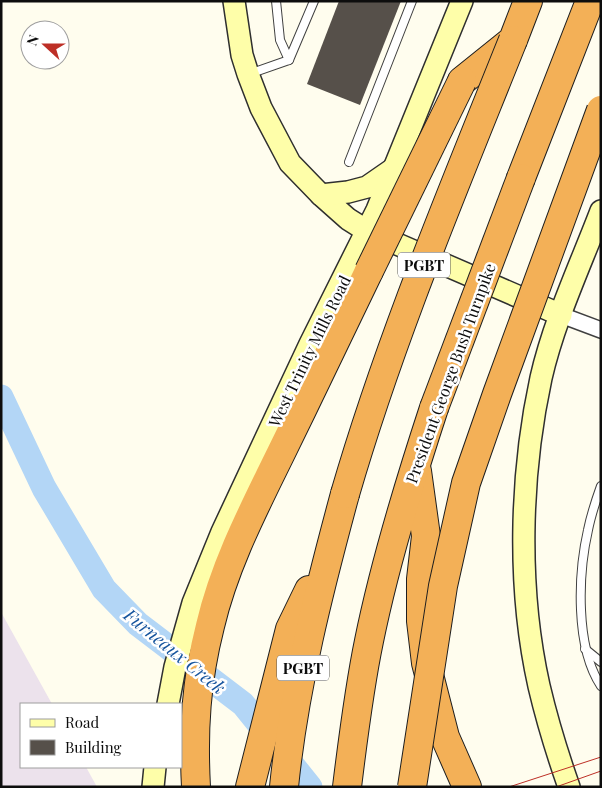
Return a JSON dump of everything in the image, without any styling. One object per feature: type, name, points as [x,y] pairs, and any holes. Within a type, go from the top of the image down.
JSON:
[{"type":"highway","name":"PGBT","points":[[284,787],[302,674],[329,551],[361,439],[382,377],[528,1]]},
{"type":"highway","name":"President George Bush Turnpike","points":[[347,787],[355,719],[369,641],[416,462],[438,398],[590,1]]},
{"type":"highway","points":[[196,787],[194,745],[196,702],[202,659],[218,596],[236,548],[462,80],[513,40]]},
{"type":"highway","points":[[412,787],[443,586],[466,483],[601,110]]},
{"type":"highway","points":[[416,462],[426,536],[421,578],[421,620],[426,663],[445,737],[467,787]]},
{"type":"highway","points":[[250,787],[290,629],[329,551]]},
{"type":"main road","points":[[234,1],[242,55],[262,108],[290,163],[321,195],[348,219],[367,231],[561,315]]},
{"type":"main road","name":"West Trinity Mills Road","points":[[168,703],[193,603],[222,532],[310,344],[367,231],[462,1]]},
{"type":"main road","points":[[321,195],[348,192],[367,187],[393,169]]},
{"type":"main road","points":[[569,787],[551,734],[538,684],[529,624],[523,530],[527,470],[541,378],[561,315],[601,211]]},
{"type":"street","points":[[561,315],[601,330]]},
{"type":"lane","points":[[276,1],[280,40],[290,60]]},
{"type":"lane","points":[[248,74],[290,60],[314,1]]},
{"type":"lane","points":[[349,162],[412,1]]},
{"type":"lane","points":[[601,486],[588,530],[581,583],[585,649],[593,674],[601,686]]},
{"type":"lane","points":[[585,649],[601,662]]},
{"type":"shaded area","points":[[1,612],[51,703],[20,703],[20,768],[87,768],[97,787],[1,787]]},
{"type":"building","points":[[339,1],[401,1],[360,105],[307,84]]},
{"type":"waterway","name":"Furneaux Creek","points":[[1,397],[44,488],[104,589],[138,624],[243,704],[310,787]]},
{"type":"tram line","points":[[509,787],[601,757]]},
{"type":"tram line","points":[[556,787],[601,771]]}]
